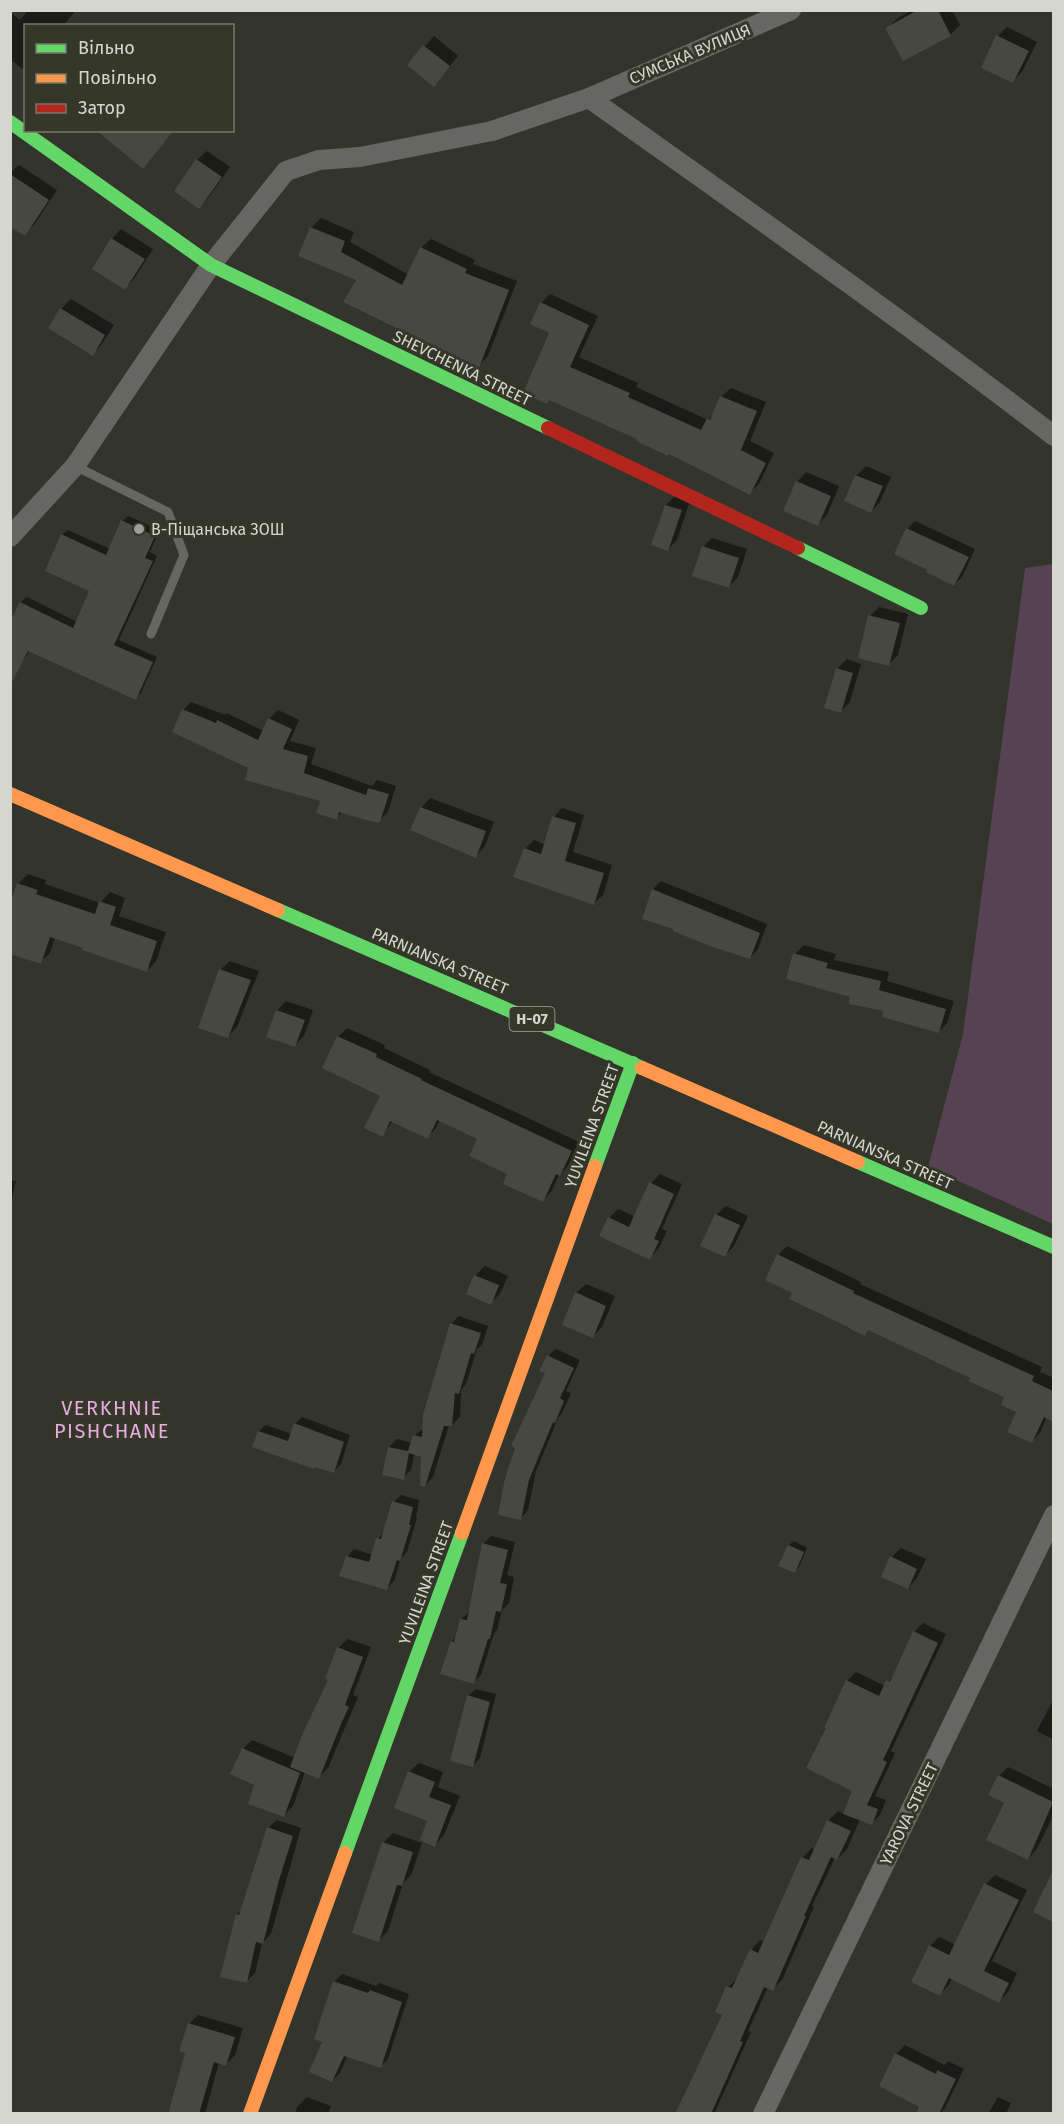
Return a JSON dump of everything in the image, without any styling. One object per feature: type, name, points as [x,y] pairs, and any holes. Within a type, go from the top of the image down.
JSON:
[{"type":"street","name":"СУМСЬКА ВУЛИЦЯ","points":[[10,537],[75,466],[211,265],[286,171],[319,160],[360,157],[492,131],[589,98],[791,10]]},
{"type":"street","points":[[589,98],[806,252],[1053,436]]},
{"type":"street","name":"SHEVCHENKA STREET","points":[[10,122],[24,132]]},
{"type":"street","name":"SHEVCHENKA STREET","points":[[24,132],[211,265],[921,608]]},
{"type":"street","name":"PARNIANSKA STREET","points":[[10,794],[1053,1247]]},
{"type":"street","name":"YUVILEINA STREET","points":[[250,2114],[633,1063]]},
{"type":"street","name":"YAROVA STREET","points":[[763,2114],[1053,1515]]},
{"type":"lane","points":[[75,466],[168,512],[184,555],[151,634]]},
{"type":"shaded area","points":[[1054,564],[1053,1224],[928,1167],[963,1034],[1025,568]]},
{"type":"building","points":[[918,10],[938,10],[951,36],[903,61],[885,28]]},
{"type":"building","points":[[996,35],[1029,51],[1013,83],[981,68]]},
{"type":"building","points":[[423,45],[450,66],[434,87],[407,65]]},
{"type":"building","points":[[98,132],[172,132],[143,169]]},
{"type":"building","points":[[196,159],[222,177],[199,209],[174,191]]},
{"type":"building","points":[[10,174],[49,200],[25,236],[10,227]]},
{"type":"building","points":[[310,227],[345,241],[341,252],[402,285],[420,247],[467,269],[465,273],[509,290],[479,368],[343,302],[356,280],[298,256]]},
{"type":"building","points":[[111,238],[145,259],[125,290],[92,269]]},
{"type":"building","points":[[540,302],[589,325],[570,367],[630,393],[628,397],[701,430],[707,418],[710,420],[720,396],[757,411],[741,450],[766,463],[750,495],[669,454],[668,456],[636,441],[637,439],[549,400],[547,404],[523,393],[549,333],[530,324]]},
{"type":"building","points":[[60,308],[105,335],[93,356],[48,328]]},
{"type":"building","points":[[855,475],[883,486],[871,513],[844,501]]},
{"type":"building","points":[[796,481],[831,496],[818,526],[783,511]]},
{"type":"building","points":[[665,505],[682,510],[668,551],[651,545]]},
{"type":"building","points":[[121,520],[155,536],[145,558],[153,561],[114,645],[153,662],[136,700],[28,651],[10,686],[10,621],[20,602],[73,628],[89,591],[45,571],[61,534],[106,555]]},
{"type":"building","points":[[906,528],[969,557],[954,586],[894,554]]},
{"type":"building","points":[[702,546],[739,558],[729,588],[692,576]]},
{"type":"building","points":[[868,615],[900,623],[889,666],[858,658]]},
{"type":"building","points":[[836,668],[853,673],[841,713],[824,708]]},
{"type":"building","points":[[182,709],[216,723],[217,720],[258,740],[268,718],[292,729],[283,749],[308,756],[304,773],[366,795],[368,788],[389,794],[380,822],[339,812],[337,820],[316,813],[320,801],[245,780],[248,768],[172,732]]},
{"type":"building","points":[[420,807],[486,831],[476,858],[410,830]]},
{"type":"building","points":[[552,816],[576,823],[565,861],[604,873],[594,905],[513,877],[524,848],[541,854]]},
{"type":"building","points":[[17,883],[38,890],[36,894],[95,914],[99,901],[116,907],[110,925],[157,941],[147,972],[50,937],[41,964],[10,954],[10,903]]},
{"type":"building","points":[[652,889],[760,933],[750,959],[707,945],[673,931],[673,929],[642,919]]},
{"type":"building","points":[[793,953],[828,963],[826,968],[881,981],[879,990],[946,1009],[939,1033],[882,1017],[883,1011],[849,1004],[850,997],[786,979]]},
{"type":"building","points":[[219,969],[251,980],[228,1038],[198,1028]]},
{"type":"building","points":[[276,1010],[305,1020],[295,1047],[266,1037]]},
{"type":"building","points":[[337,1036],[377,1054],[376,1057],[421,1080],[572,1151],[560,1176],[556,1174],[543,1202],[503,1184],[507,1174],[469,1156],[477,1139],[437,1120],[428,1139],[390,1121],[383,1137],[364,1128],[380,1096],[322,1068]]},
{"type":"building","points":[[649,1182],[674,1194],[654,1239],[659,1241],[650,1260],[599,1236],[608,1217],[629,1227]]},
{"type":"building","points":[[715,1214],[740,1225],[725,1257],[700,1246]]},
{"type":"building","points":[[777,1254],[854,1291],[853,1293],[1034,1376],[1032,1381],[1053,1391],[1053,1422],[1044,1417],[1032,1443],[1007,1432],[1016,1412],[1001,1405],[1004,1397],[968,1381],[970,1378],[868,1330],[865,1336],[789,1299],[792,1293],[765,1280]]},
{"type":"building","points":[[474,1275],[499,1285],[491,1305],[466,1294]]},
{"type":"building","points":[[575,1292],[606,1306],[593,1338],[562,1325]]},
{"type":"building","points":[[450,1323],[481,1333],[474,1354],[471,1353],[459,1394],[455,1393],[452,1426],[444,1426],[425,1487],[420,1486],[421,1457],[409,1453],[404,1480],[382,1475],[388,1447],[408,1451],[413,1435],[422,1437],[423,1415]]},
{"type":"building","points":[[547,1355],[574,1368],[560,1398],[564,1401],[529,1480],[521,1520],[498,1515],[505,1478],[515,1448],[511,1446],[545,1373],[539,1371]]},
{"type":"building","points":[[294,1423],[344,1442],[334,1473],[315,1467],[314,1469],[252,1447],[258,1431],[288,1441]]},
{"type":"building","points":[[392,1501],[413,1507],[409,1525],[411,1525],[400,1561],[397,1560],[387,1590],[339,1576],[346,1556],[369,1562],[376,1538],[381,1539]]},
{"type":"building","points":[[482,1543],[508,1550],[500,1583],[507,1584],[501,1612],[496,1611],[490,1639],[488,1639],[474,1684],[440,1674],[451,1641],[454,1642],[460,1619],[467,1620]]},
{"type":"building","points":[[788,1545],[804,1552],[795,1573],[778,1566]]},
{"type":"building","points":[[890,1556],[917,1569],[908,1589],[881,1577]]},
{"type":"building","points":[[913,1631],[938,1643],[883,1760],[887,1762],[867,1805],[878,1809],[872,1825],[843,1814],[852,1791],[806,1768],[846,1680],[879,1696],[886,1680],[890,1682]]},
{"type":"building","points":[[337,1647],[363,1657],[345,1705],[349,1707],[319,1779],[290,1767],[328,1680],[325,1679]]},
{"type":"building","points":[[467,1695],[490,1702],[473,1767],[450,1761]]},
{"type":"building","points":[[242,1748],[300,1773],[284,1817],[248,1804],[254,1785],[230,1774]]},
{"type":"building","points":[[408,1771],[435,1782],[429,1797],[451,1805],[435,1847],[420,1840],[427,1821],[394,1808]]},
{"type":"building","points":[[998,1775],[1053,1802],[1028,1860],[986,1840],[1004,1803],[988,1795]]},
{"type":"building","points":[[827,1820],[851,1831],[837,1860],[831,1857],[773,1991],[764,1987],[740,2041],[743,2042],[711,2114],[675,2114],[722,2015],[715,2012],[726,1986],[732,1988],[750,1949],[758,1953],[801,1857],[809,1860]]},
{"type":"building","points":[[267,1827],[293,1836],[263,1944],[256,1942],[247,1983],[220,1977],[236,1914],[239,1915]]},
{"type":"building","points":[[382,1842],[413,1852],[402,1886],[397,1885],[379,1942],[352,1933]]},
{"type":"building","points":[[1053,1870],[1053,1922],[1033,1912]]},
{"type":"building","points":[[984,1883],[1019,1900],[984,1971],[1009,1983],[999,2003],[949,1978],[940,1996],[911,1982],[929,1945],[949,1955]]},
{"type":"building","points":[[333,1981],[368,1993],[370,1990],[402,2002],[381,2068],[344,2056],[332,2082],[309,2072],[322,2042],[314,2039]]},
{"type":"building","points":[[188,2023],[235,2037],[226,2066],[214,2062],[199,2114],[168,2114],[185,2053],[179,2051]]},
{"type":"building","points":[[895,2053],[936,2074],[937,2070],[956,2079],[939,2114],[916,2114],[919,2107],[879,2086]]},
{"type":"traffic: fast","points":[[10,122],[24,132]]},
{"type":"traffic: fast","points":[[24,132],[211,265],[548,428]]},
{"type":"traffic: fast","points":[[798,548],[921,608]]},
{"type":"traffic: fast","points":[[278,910],[642,1068]]},
{"type":"traffic: fast","points":[[595,1166],[633,1063]]},
{"type":"traffic: fast","points":[[858,1162],[1054,1247]]},
{"type":"traffic: fast","points":[[345,1853],[462,1533]]},
{"type":"traffic: slow","points":[[10,794],[278,910]]},
{"type":"traffic: slow","points":[[642,1068],[858,1162]]},
{"type":"traffic: slow","points":[[462,1533],[595,1166]]},
{"type":"traffic: slow","points":[[250,2114],[345,1853]]},
{"type":"traffic: jam","points":[[548,428],[798,548]]},
{"type":"place","name":"В-Піщанська ЗОШ","points":[[139,529]]},
{"type":"district","name":"VERKHNIE PISHCHANE","points":[[112,1420]]}]
